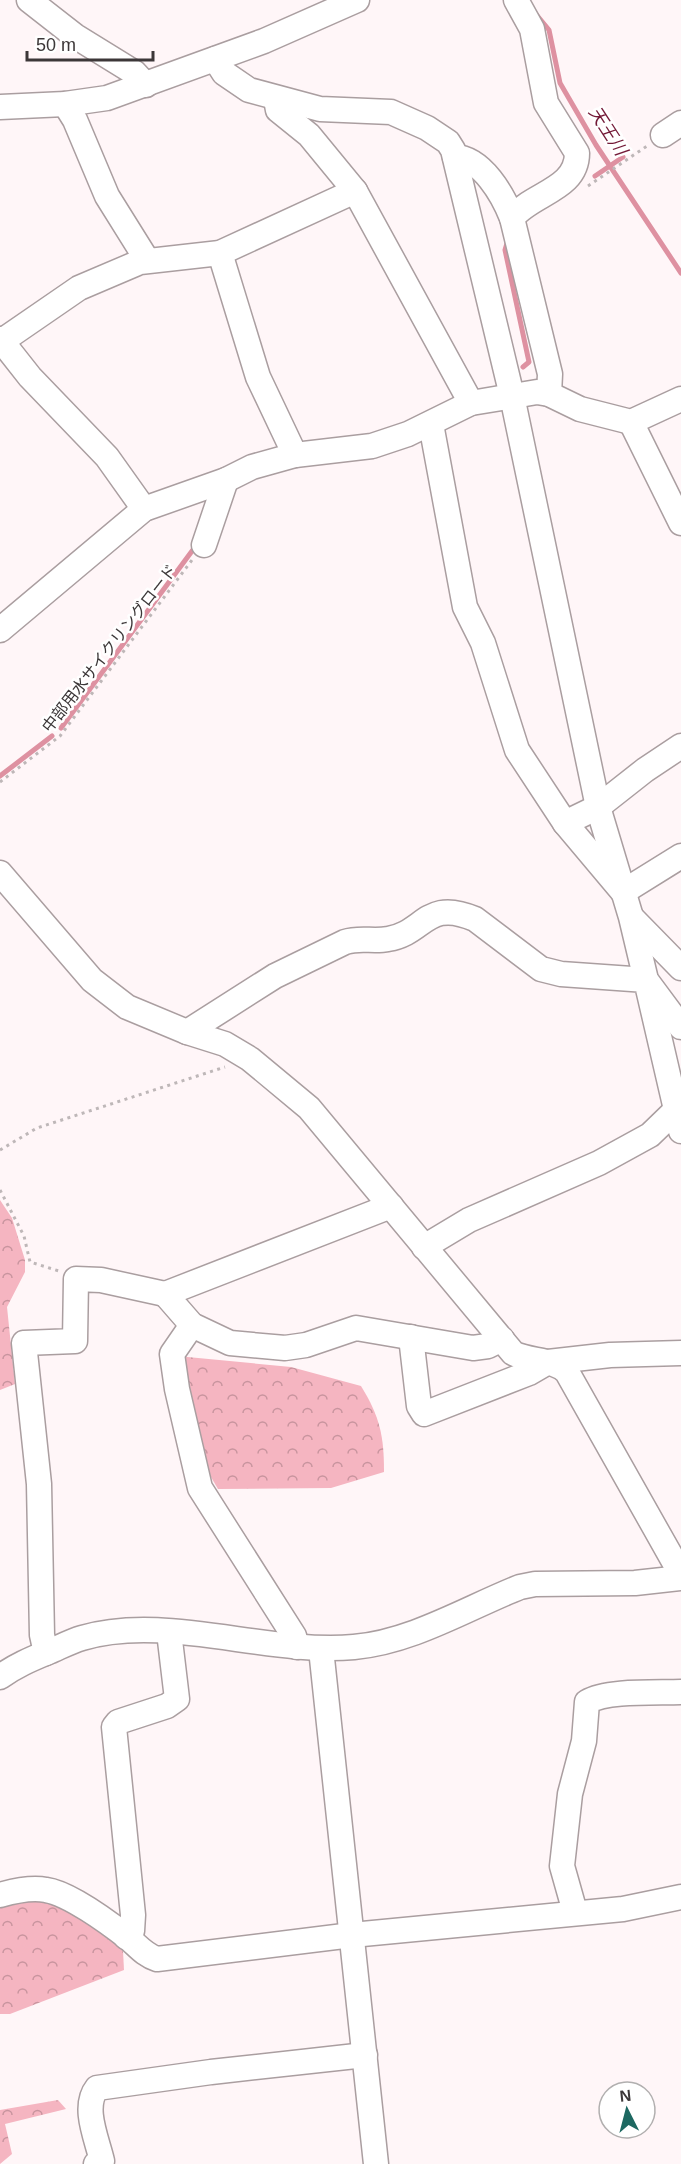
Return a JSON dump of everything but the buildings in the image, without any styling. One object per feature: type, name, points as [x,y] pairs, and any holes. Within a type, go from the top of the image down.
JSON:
[{"type":"street","points":[[29,0],[75,36],[135,73],[146,84]]},
{"type":"street","points":[[0,107],[65,104],[107,98],[264,41],[357,0]]},
{"type":"street","points":[[512,218],[571,176],[577,163],[577,153],[546,103],[532,29],[516,0]]},
{"type":"street","points":[[215,59],[224,73],[234,81],[249,90],[276,99],[320,109],[391,112],[427,128],[448,142],[455,157],[512,396],[598,807],[631,917],[679,1115],[650,1135],[599,1163],[469,1220],[424,1247]]},
{"type":"street","points":[[276,99],[278,110],[309,135],[355,191],[471,403]]},
{"type":"street","points":[[65,104],[75,120],[107,196],[147,260]]},
{"type":"street","points":[[455,157],[464,158],[477,166],[501,195],[512,218],[550,374],[549,394]]},
{"type":"street","points":[[144,509],[107,456],[30,377],[1,340],[79,288],[147,260],[220,253],[355,191]]},
{"type":"street","points":[[220,253],[258,377],[295,455]]},
{"type":"street","points":[[0,630],[144,509],[226,480],[252,467],[295,455],[372,446],[431,424],[471,403],[537,392],[549,394],[580,409],[631,422],[681,399]]},
{"type":"street","points":[[631,422],[681,523]]},
{"type":"street","points":[[431,424],[465,607],[483,643],[517,750],[565,823],[623,892]]},
{"type":"street","points":[[204,545],[226,480]]},
{"type":"street","points":[[565,823],[598,807],[645,770],[681,746]]},
{"type":"street","points":[[623,892],[681,856]]},
{"type":"street","points":[[0,873],[92,980],[127,1007],[187,1032],[225,1044],[250,1059],[309,1108],[513,1353],[523,1358],[548,1362],[610,1355],[681,1353]]},
{"type":"street","points":[[187,1032],[275,976],[310,958],[355,939],[390,939],[431,915],[441,913],[463,914],[475,919],[531,964],[552,973],[646,980],[681,1027]]},
{"type":"street","points":[[631,917],[681,968]]},
{"type":"street","points":[[46,1653],[42,1635],[39,1484],[24,1343],[75,1341],[76,1279],[101,1280],[165,1294],[391,1206]]},
{"type":"street","points":[[165,1294],[192,1325],[230,1343],[285,1348],[306,1345],[356,1328],[473,1348],[488,1346],[502,1339]]},
{"type":"street","points":[[192,1325],[172,1354],[177,1389],[200,1488],[294,1636],[297,1647]]},
{"type":"street","points":[[411,1337],[419,1406],[424,1414],[529,1373],[548,1362]]},
{"type":"street","points":[[0,1677],[20,1664],[83,1638],[122,1632],[169,1632],[321,1649],[385,1642],[528,1585],[635,1583],[681,1576],[567,1372],[548,1362]]},
{"type":"street","points":[[126,1937],[132,1931],[133,1915],[114,1727],[118,1722],[167,1706],[177,1699],[169,1632]]},
{"type":"street","points":[[321,1649],[376,2164]]},
{"type":"street","points":[[575,1912],[562,1866],[570,1794],[584,1741],[587,1702],[593,1698],[621,1695],[681,1692]]},
{"type":"street","points":[[0,1895],[17,1891],[47,1890],[65,1897],[126,1937],[148,1956],[156,1959],[352,1935],[623,1909],[681,1897]]},
{"type":"street","points":[[96,2164],[102,2161],[90,2109],[91,2096],[97,2088],[211,2072],[365,2055]]},
{"type":"path","points":[[598,180],[672,129]]},
{"type":"path","name":"中部用水サイクリングロード","points":[[0,782],[60,736],[204,545]]},
{"type":"path","points":[[0,1150],[37,1128],[250,1059]]},
{"type":"path","points":[[0,1190],[24,1236],[30,1262],[76,1279]]},
{"type":"green space","points":[[0,1200],[12,1218],[25,1260],[25,1272],[7,1307],[15,1384],[0,1390]]},
{"type":"green space","points":[[177,1356],[291,1367],[361,1386],[373,1407],[380,1427],[384,1472],[331,1488],[218,1489],[198,1455]]},
{"type":"green space","points":[[52,1896],[73,1909],[123,1951],[124,1970],[10,2014],[0,2014],[0,1901]]},
{"type":"green space","points":[[58,2100],[66,2109],[5,2124],[12,2154],[0,2164],[0,2110]]},
{"type":"waterway","name":"天王川","points":[[535,13],[549,30],[560,83],[596,145],[681,273]]},
{"type":"waterway","name":"天王川","points":[[595,176],[623,157]]},
{"type":"waterway","points":[[508,240],[505,250],[529,362],[523,367]]},
{"type":"waterway","points":[[61,728],[195,547]]},
{"type":"waterway","points":[[0,776],[52,736]]}]
